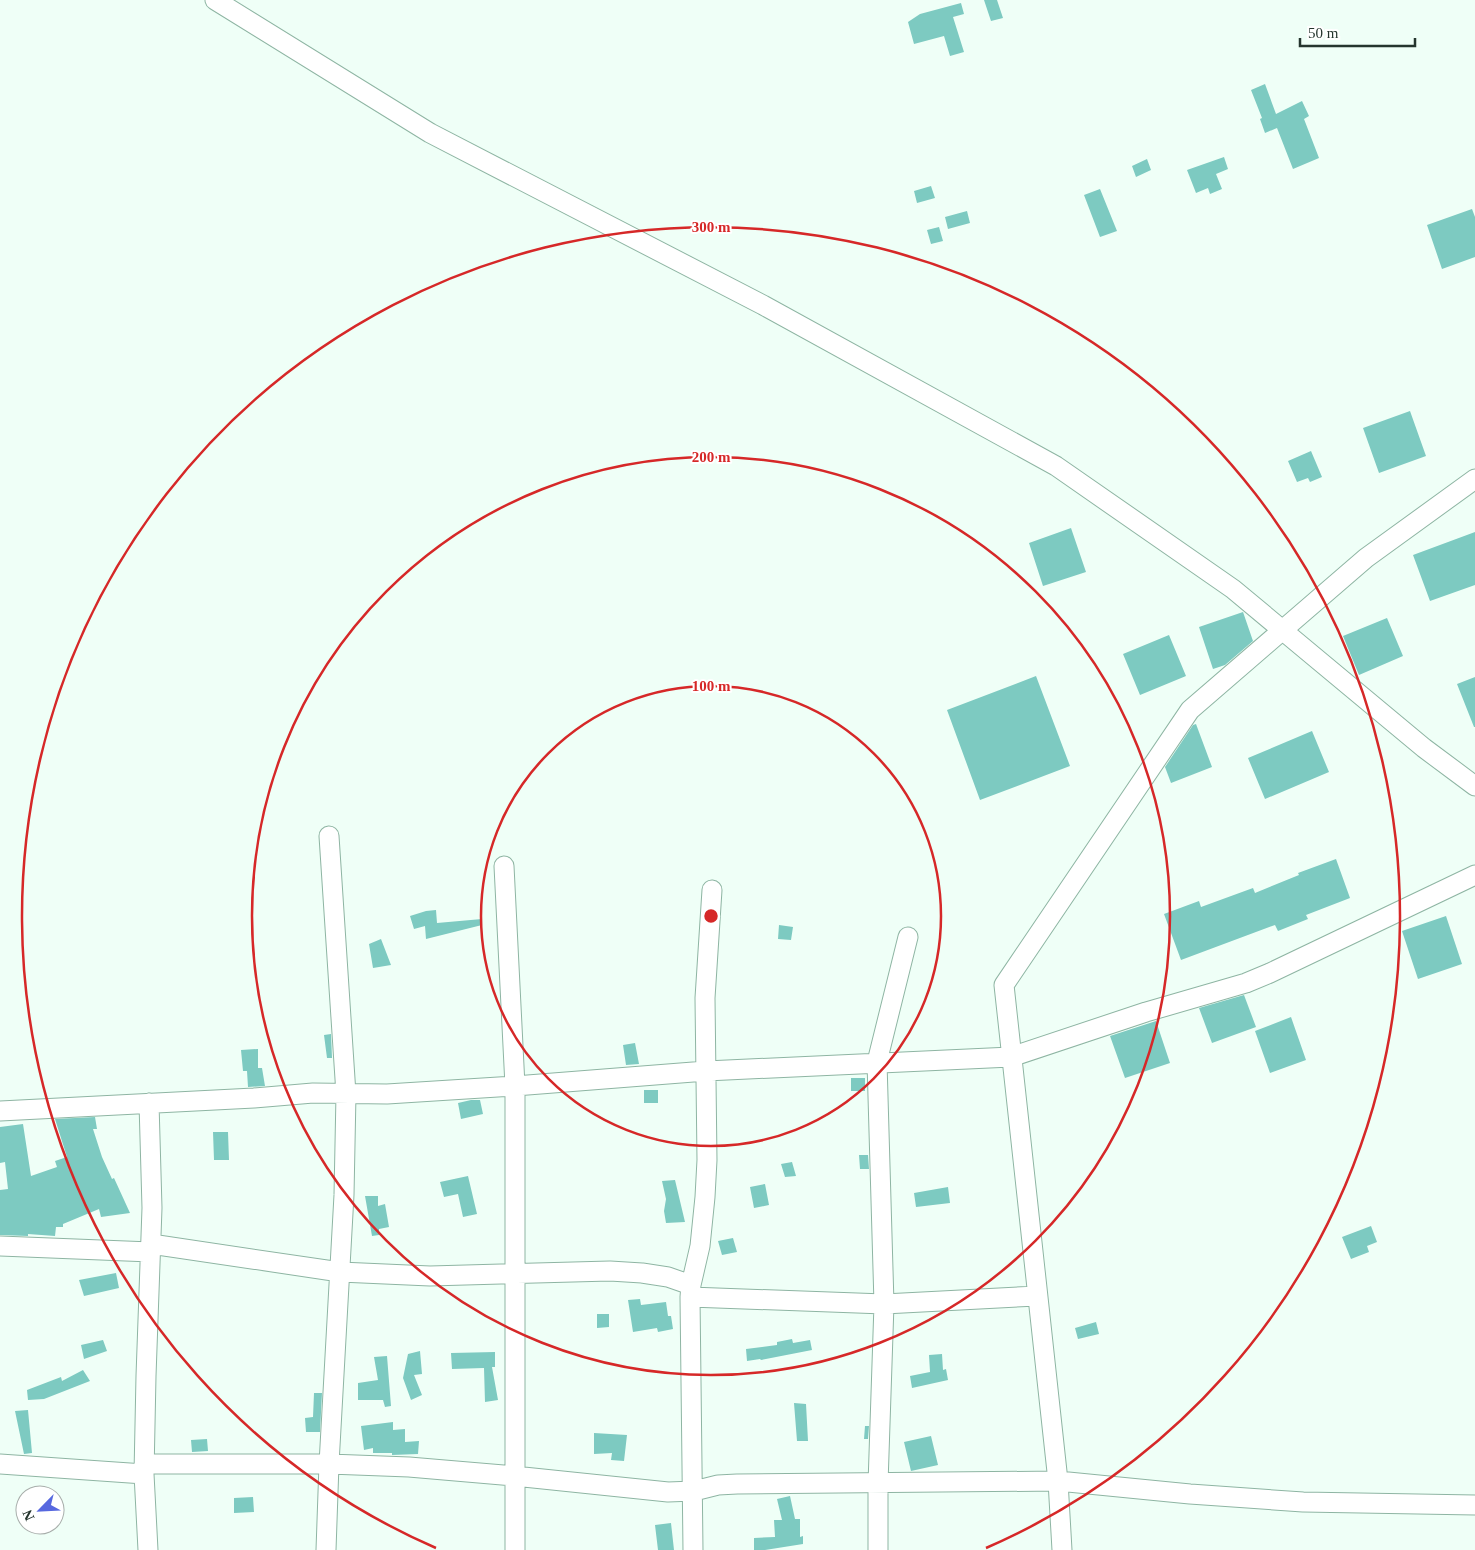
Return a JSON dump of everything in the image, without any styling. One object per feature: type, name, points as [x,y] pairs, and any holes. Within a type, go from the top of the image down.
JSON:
[{"type":"street","points":[[215,0],[430,133],[763,305],[1056,466],[1233,589],[1282,632],[1424,748],[1475,786]]},
{"type":"street","points":[[1062,1550],[1058,1481],[1004,985],[1190,710],[1366,558],[1475,478]]},
{"type":"street","points":[[326,1550],[344,1195],[346,1094],[329,836]]},
{"type":"street","points":[[504,866],[515,1086],[514,1476],[516,1550]]},
{"type":"street","points":[[0,1111],[254,1098],[314,1093],[387,1094],[706,1071],[1011,1057],[1146,1012],[1246,983],[1412,907],[1475,875]]},
{"type":"street","points":[[693,1550],[694,1490],[690,1291],[700,1246],[705,1197],[707,1160],[706,998],[712,890]]},
{"type":"street","points":[[878,1550],[878,1484],[884,1304],[877,1062],[908,937]]},
{"type":"street","points":[[148,1550],[144,1469],[152,1208],[149,1103]]},
{"type":"street","points":[[0,1246],[151,1248],[340,1272],[430,1276],[580,1271],[642,1273],[668,1277],[690,1291],[884,1304],[1037,1296]]},
{"type":"street","points":[[0,1464],[144,1469],[329,1464],[408,1467],[668,1492],[737,1484],[1058,1481],[1190,1494],[1303,1502],[1475,1505]]},
{"type":"building","points":[[984,0],[997,0],[1003,18],[991,21]]},
{"type":"building","points":[[961,3],[964,14],[953,17],[964,52],[950,56],[944,36],[914,44],[908,22],[920,14]]},
{"type":"building","points":[[1265,84],[1276,114],[1302,101],[1309,116],[1304,119],[1319,158],[1293,169],[1277,128],[1265,133],[1260,119],[1262,118],[1251,90]]},
{"type":"building","points":[[1224,157],[1228,169],[1216,174],[1222,189],[1210,194],[1208,188],[1196,193],[1187,170]]},
{"type":"building","points":[[1147,159],[1151,170],[1136,177],[1132,166]]},
{"type":"building","points":[[931,186],[935,198],[917,203],[914,191]]},
{"type":"building","points":[[1100,189],[1117,231],[1100,237],[1084,195]]},
{"type":"building","points":[[1472,209],[1475,217],[1475,257],[1442,269],[1427,225]]},
{"type":"building","points":[[967,211],[970,223],[948,229],[945,217]]},
{"type":"building","points":[[939,227],[943,241],[931,244],[927,230]]},
{"type":"building","points":[[1410,411],[1426,456],[1379,473],[1363,428]]},
{"type":"building","points":[[1311,451],[1322,477],[1310,482],[1308,478],[1297,482],[1288,461]]},
{"type":"building","points":[[1071,528],[1086,572],[1043,586],[1029,543]]},
{"type":"building","points":[[1475,532],[1475,585],[1430,601],[1413,555]]},
{"type":"building","points":[[1243,612],[1253,641],[1225,665],[1213,669],[1199,627]]},
{"type":"building","points":[[1387,618],[1403,656],[1359,675],[1343,636]]},
{"type":"building","points":[[1169,635],[1186,676],[1140,695],[1123,654]]},
{"type":"building","points":[[1036,676],[1070,766],[980,800],[947,710]]},
{"type":"building","points":[[1475,677],[1475,727],[1474,727],[1457,684]]},
{"type":"building","points":[[1196,724],[1212,767],[1171,783],[1165,767],[1193,725]]},
{"type":"building","points":[[1312,731],[1329,772],[1265,799],[1248,758]]},
{"type":"building","points":[[1336,859],[1350,898],[1306,915],[1308,919],[1278,931],[1275,925],[1181,960],[1164,914],[1199,901],[1201,907],[1253,888],[1255,893],[1299,875],[1298,873]]},
{"type":"building","points":[[436,910],[437,923],[482,919],[482,925],[426,939],[425,926],[414,929],[410,916]]},
{"type":"building","points":[[1446,916],[1462,964],[1418,979],[1402,931]]},
{"type":"building","points":[[779,925],[793,927],[791,940],[778,939]]},
{"type":"building","points":[[381,939],[391,965],[373,968],[369,944]]},
{"type":"building","points":[[1244,995],[1256,1027],[1212,1043],[1199,1008]]},
{"type":"building","points":[[1291,1017],[1306,1060],[1270,1073],[1255,1031]]},
{"type":"building","points":[[1156,1021],[1170,1063],[1125,1078],[1110,1036]]},
{"type":"building","points":[[331,1034],[332,1058],[327,1058],[324,1035]]},
{"type":"building","points":[[635,1043],[639,1064],[626,1065],[623,1045]]},
{"type":"building","points":[[258,1049],[258,1068],[262,1068],[265,1086],[248,1087],[247,1071],[243,1071],[241,1050]]},
{"type":"building","points":[[851,1078],[865,1078],[865,1091],[851,1091]]},
{"type":"building","points":[[644,1090],[658,1090],[658,1103],[644,1103]]},
{"type":"building","points":[[480,1100],[483,1114],[461,1119],[458,1103]]},
{"type":"building","points":[[95,1117],[97,1129],[93,1129],[102,1157],[130,1213],[101,1217],[99,1209],[63,1224],[63,1227],[56,1227],[55,1236],[28,1234],[28,1236],[0,1235],[0,1190],[8,1189],[5,1162],[0,1163],[0,1127],[23,1124],[31,1176],[57,1167],[55,1161],[67,1157],[55,1119]]},
{"type":"building","points":[[213,1132],[228,1132],[229,1160],[214,1160]]},
{"type":"building","points":[[859,1155],[868,1155],[869,1169],[860,1169]]},
{"type":"building","points":[[792,1162],[796,1176],[785,1177],[781,1164]]},
{"type":"building","points":[[468,1176],[477,1214],[463,1217],[458,1194],[444,1197],[440,1182]]},
{"type":"building","points":[[675,1180],[685,1222],[666,1223],[664,1211],[666,1199],[662,1181]]},
{"type":"building","points":[[765,1184],[769,1205],[754,1208],[750,1187]]},
{"type":"building","points":[[948,1187],[950,1203],[916,1207],[914,1193]]},
{"type":"building","points":[[365,1196],[378,1196],[378,1206],[385,1204],[389,1227],[379,1229],[379,1235],[372,1236]]},
{"type":"building","points":[[1371,1226],[1377,1242],[1367,1246],[1369,1252],[1351,1259],[1342,1237]]},
{"type":"building","points":[[733,1238],[737,1252],[722,1255],[718,1241]]},
{"type":"building","points":[[116,1273],[119,1288],[84,1296],[79,1280]]},
{"type":"building","points":[[640,1299],[641,1305],[666,1302],[668,1316],[671,1316],[673,1329],[658,1332],[657,1328],[633,1332],[628,1300]]},
{"type":"building","points":[[597,1314],[609,1314],[609,1327],[597,1328]]},
{"type":"building","points":[[1096,1322],[1099,1334],[1078,1339],[1075,1328]]},
{"type":"building","points":[[792,1339],[793,1343],[810,1340],[812,1350],[747,1361],[746,1349],[777,1345],[777,1342]]},
{"type":"building","points":[[103,1340],[107,1351],[84,1359],[81,1345]]},
{"type":"building","points":[[420,1351],[422,1374],[414,1375],[422,1395],[411,1400],[403,1378],[408,1354]]},
{"type":"building","points":[[495,1352],[495,1367],[492,1367],[498,1400],[485,1402],[484,1368],[452,1369],[451,1353]]},
{"type":"building","points":[[942,1354],[943,1370],[946,1369],[948,1380],[912,1388],[910,1376],[930,1372],[929,1355]]},
{"type":"building","points":[[387,1356],[391,1406],[385,1407],[383,1400],[358,1400],[358,1383],[378,1380],[374,1357]]},
{"type":"building","points":[[83,1370],[90,1381],[44,1399],[28,1400],[27,1390],[61,1377],[62,1381]]},
{"type":"building","points":[[314,1393],[322,1393],[320,1432],[306,1432],[305,1418],[313,1417]]},
{"type":"building","points":[[794,1403],[806,1404],[808,1441],[797,1441]]},
{"type":"building","points":[[28,1410],[32,1453],[24,1454],[15,1411]]},
{"type":"building","points":[[393,1422],[393,1430],[405,1429],[405,1442],[419,1441],[418,1454],[392,1455],[392,1453],[373,1453],[373,1448],[364,1450],[361,1426]]},
{"type":"building","points":[[865,1426],[869,1426],[868,1439],[864,1439]]},
{"type":"building","points":[[594,1433],[627,1435],[624,1461],[611,1460],[612,1453],[594,1454]]},
{"type":"building","points":[[931,1436],[938,1465],[911,1471],[904,1442]]},
{"type":"building","points":[[207,1439],[208,1451],[192,1452],[191,1440]]},
{"type":"building","points":[[790,1496],[795,1519],[800,1519],[800,1537],[803,1536],[803,1544],[754,1550],[754,1538],[775,1537],[774,1520],[782,1520],[777,1499]]},
{"type":"building","points":[[253,1497],[254,1512],[234,1513],[234,1498]]},
{"type":"building","points":[[671,1523],[674,1550],[658,1550],[655,1525]]}]
